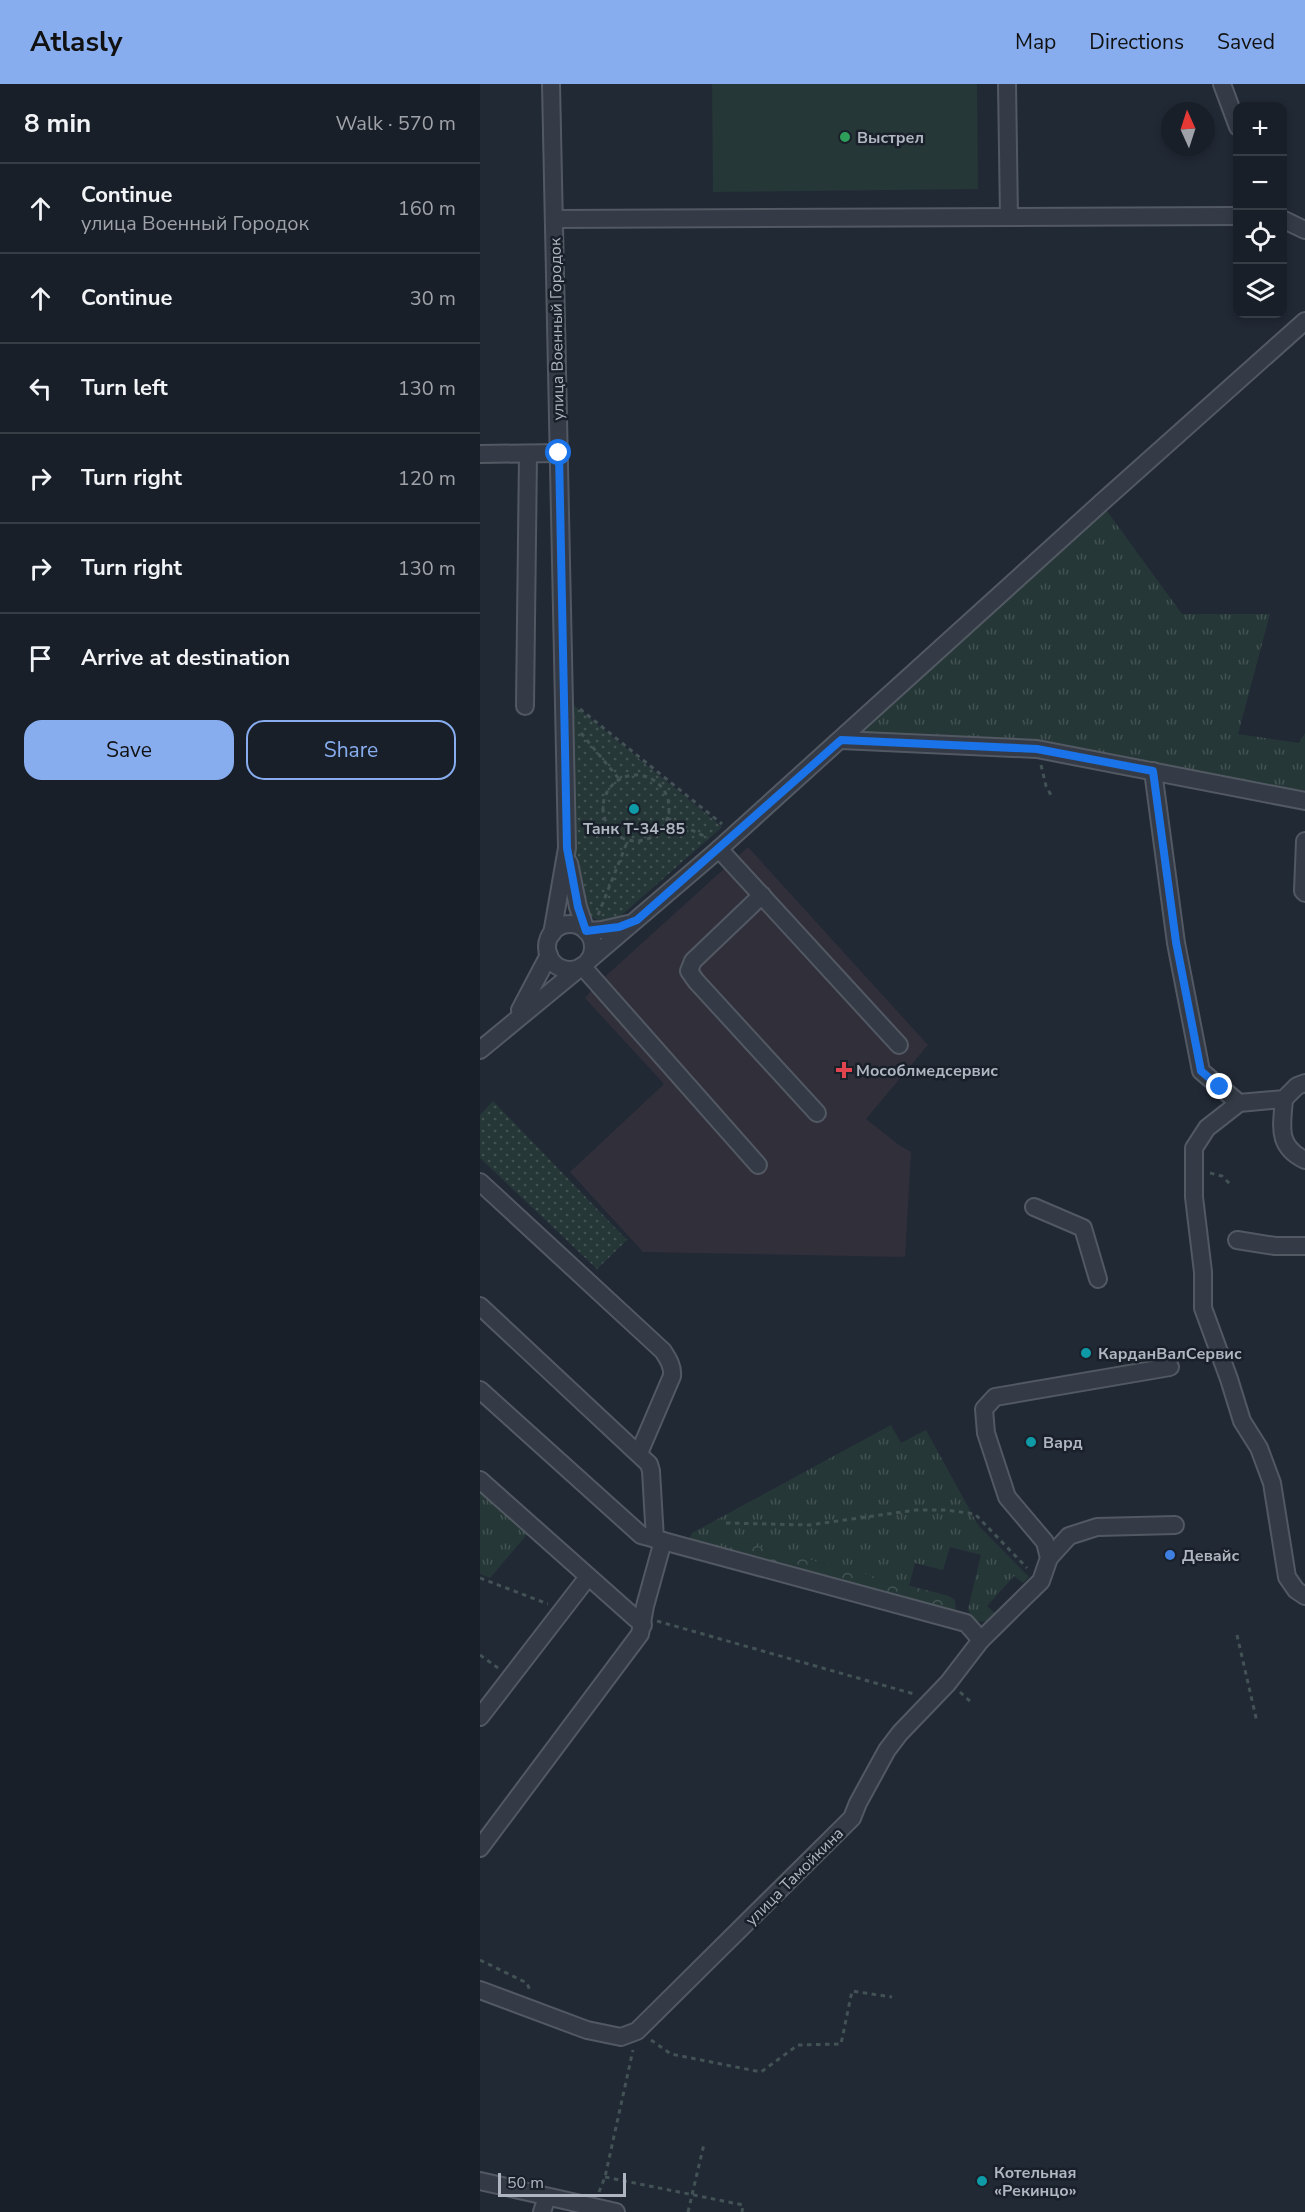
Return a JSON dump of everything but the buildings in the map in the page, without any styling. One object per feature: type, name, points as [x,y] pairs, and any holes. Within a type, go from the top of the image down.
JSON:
[{"type":"street","name":"улица Военный Городок","points":[[551,84],[567,848],[552,934]]},
{"type":"street","points":[[1007,84],[1009,218]]},
{"type":"street","points":[[1222,84],[1233,114]]},
{"type":"street","points":[[554,219],[1233,216]]},
{"type":"street","points":[[1287,221],[1305,230]]},
{"type":"street","points":[[480,1050],[719,849],[1305,321]]},
{"type":"street","points":[[480,454],[559,453]]},
{"type":"street","points":[[525,706],[528,454]]},
{"type":"street","points":[[841,740],[1037,749],[1305,801]]},
{"type":"street","points":[[1153,771],[1176,942],[1201,1071],[1239,1103]]},
{"type":"street","points":[[1305,841],[1303,891],[1305,893]]},
{"type":"street","points":[[567,848],[578,907],[586,931],[593,944],[593,951],[585,964],[568,970],[561,968],[553,961],[549,955],[548,944],[552,934],[561,926],[568,924],[580,926],[586,931],[619,927],[637,920]]},
{"type":"street","points":[[719,849],[899,1045]]},
{"type":"street","points":[[762,895],[693,961],[689,970],[696,981],[817,1113]]},
{"type":"street","points":[[513,1021],[528,998],[549,955]]},
{"type":"street","points":[[585,964],[758,1165]]},
{"type":"street","points":[[1305,1083],[1297,1086],[1284,1099],[1239,1103],[1207,1128],[1194,1148],[1194,1197],[1203,1272],[1203,1308],[1242,1421],[1258,1448],[1272,1483],[1287,1577],[1296,1590],[1305,1596]]},
{"type":"street","points":[[1284,1099],[1282,1136],[1290,1152],[1305,1160]]},
{"type":"street","points":[[480,1182],[663,1352],[669,1361],[673,1369],[672,1376],[639,1453]]},
{"type":"street","points":[[1034,1207],[1083,1227],[1098,1279]]},
{"type":"street","points":[[1237,1240],[1275,1246],[1305,1246]]},
{"type":"street","points":[[480,1306],[649,1464],[659,1540],[640,1634],[480,1848]]},
{"type":"street","points":[[1049,1558],[1045,1542],[1007,1497],[986,1433],[984,1409],[995,1398],[1170,1367]]},
{"type":"street","points":[[480,1390],[637,1532],[659,1540],[966,1623],[981,1640]]},
{"type":"street","points":[[480,1480],[588,1577],[643,1621]]},
{"type":"street","points":[[1041,1581],[1049,1558],[1069,1536],[1097,1527],[1174,1525]]},
{"type":"street","points":[[480,1717],[588,1577]]},
{"type":"street","name":"улица Тамойкина","points":[[637,2031],[852,1818],[887,1749],[933,1699],[981,1640],[1041,1581]]},
{"type":"street","points":[[480,1990],[587,2030],[611,2036],[628,2036],[637,2031]]},
{"type":"street","points":[[480,2181],[545,2205],[616,2212]]},
{"type":"path","points":[[578,707],[725,827],[733,836]]},
{"type":"path","points":[[577,729],[620,779]]},
{"type":"path","points":[[1037,749],[1046,786],[1052,797]]},
{"type":"path","points":[[635,775],[657,783],[666,795],[667,818],[659,831],[653,835],[639,840],[628,839],[612,830],[604,818],[603,803],[608,789],[620,779],[635,775]]},
{"type":"path","points":[[667,818],[710,838],[719,849]]},
{"type":"path","points":[[586,931],[596,919],[628,839]]},
{"type":"path","points":[[1194,1171],[1222,1176],[1230,1184]]},
{"type":"path","points":[[726,1523],[809,1525],[916,1510],[946,1510],[975,1514],[1041,1581]]},
{"type":"path","points":[[480,1578],[563,1609]]},
{"type":"path","points":[[643,1621],[933,1699]]},
{"type":"path","points":[[1237,1635],[1257,1722]]},
{"type":"path","points":[[480,1655],[510,1678]]},
{"type":"path","points":[[480,1960],[527,1983],[537,2012]]},
{"type":"path","points":[[742,2212],[743,2205],[605,2177],[637,2031],[671,2054],[761,2072],[798,2045],[841,2044],[852,1991],[892,1996]]},
{"type":"path","points":[[688,2212],[704,2144]]},
{"type":"shaded area","points":[[748,847],[928,1045],[866,1119],[911,1152],[905,1257],[643,1252],[570,1172],[664,1084],[585,998],[598,983]]},
{"type":"green space","name":"Выстрел","points":[[712,84],[977,84],[978,189],[713,192]]},
{"type":"green space","points":[[1101,503],[1182,614],[1270,614],[1238,734],[1299,743],[1305,733],[1305,801],[1037,749],[841,740]]},
{"type":"green space","points":[[571,703],[722,827],[616,920],[603,921],[594,918],[589,915],[580,900],[572,825]]},
{"type":"green space","points":[[493,1101],[627,1240],[597,1269],[480,1158],[480,1115]]},
{"type":"green space","points":[[891,1425],[901,1443],[926,1430],[978,1525],[1029,1577],[1023,1583],[1014,1576],[987,1606],[996,1614],[988,1620],[982,1622],[972,1619],[968,1609],[981,1555],[950,1547],[943,1570],[915,1563],[909,1586],[742,1542],[733,1544],[731,1555],[689,1540],[692,1533]]},
{"type":"green space","points":[[480,1489],[529,1532],[490,1578],[480,1574]]},
{"type":"green space","points":[[742,1542],[949,1596],[955,1600],[956,1612],[951,1615],[731,1555],[730,1548],[733,1544]]},
{"type":"place","name":"Выстрел","points":[[845,137]]},
{"type":"place","name":"Танк Т-34-85","points":[[634,809]]},
{"type":"place","name":"Мособлмедсервис","points":[[844,1070]]},
{"type":"place","name":"КарданВалСервис","points":[[1086,1353]]},
{"type":"place","name":"Вард","points":[[1031,1442]]},
{"type":"place","name":"Девайс","points":[[1170,1555]]},
{"type":"place","name":"Котельная «Рекинцо»","points":[[982,2181]]},
{"type":"route","points":[[559,453],[567,848],[578,907],[586,931],[619,927],[637,920],[841,740],[1037,749],[1153,771],[1176,942],[1201,1071],[1220,1087]]}]
